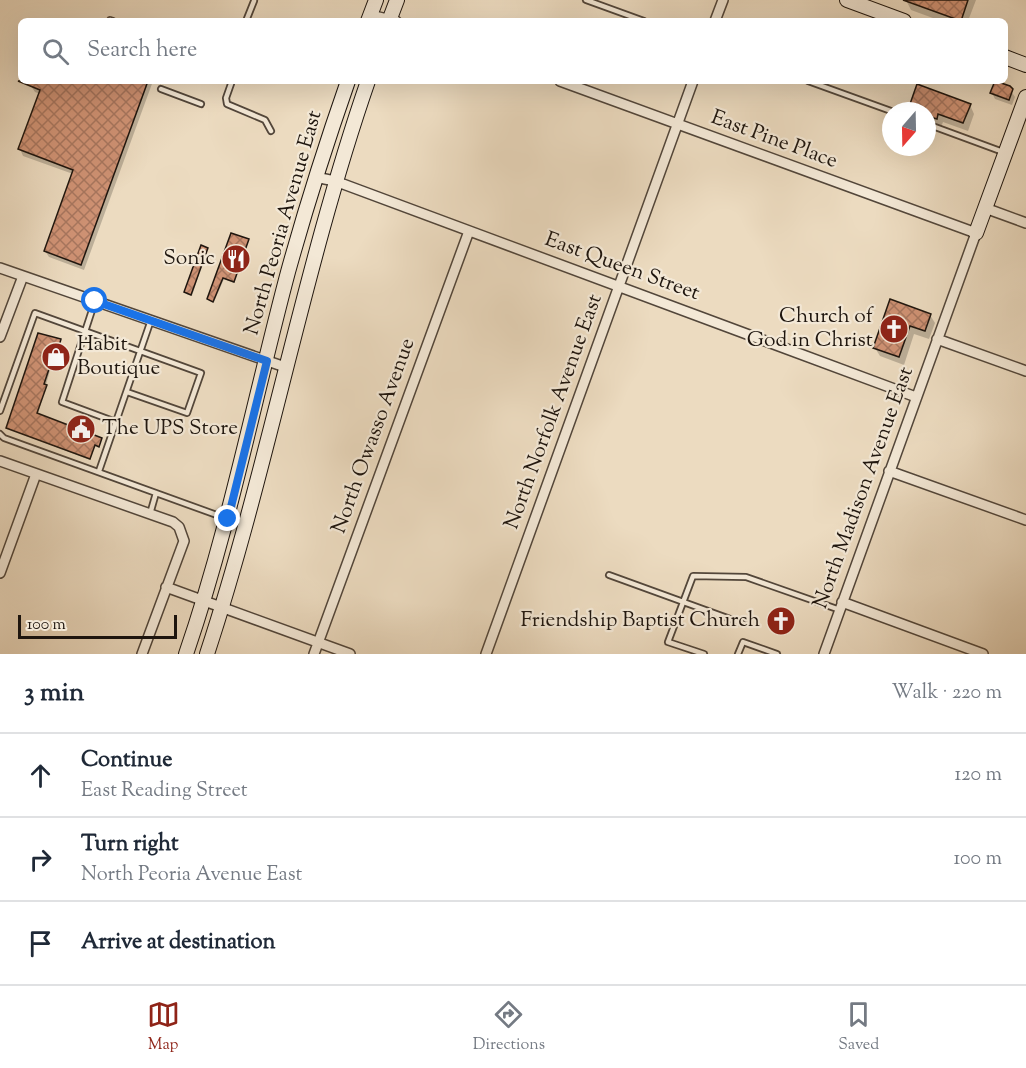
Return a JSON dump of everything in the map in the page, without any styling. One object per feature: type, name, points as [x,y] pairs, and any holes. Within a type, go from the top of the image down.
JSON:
[{"type":"main road","points":[[369,18],[376,0]]},
{"type":"main road","points":[[392,18],[397,0]]},
{"type":"main road","points":[[847,0],[896,18]]},
{"type":"main road","points":[[1008,58],[1026,65]]},
{"type":"main road","name":"North Peoria Avenue East","points":[[186,654],[228,519],[315,177],[347,84]]},
{"type":"main road","name":"North Peoria Avenue East","points":[[207,654],[258,481],[285,367],[334,181],[367,84]]},
{"type":"main road","points":[[976,232],[1026,97]]},
{"type":"street","points":[[716,18],[723,0]]},
{"type":"street","name":"East Pine Place","points":[[568,84],[976,232]]},
{"type":"street","name":"North Norfolk Avenue East","points":[[486,654],[692,84]]},
{"type":"street","name":"East Queen Street","points":[[315,177],[334,181],[619,285],[916,397]]},
{"type":"street","points":[[985,208],[1026,222]]},
{"type":"street","name":"North Owasso Avenue","points":[[314,654],[469,231]]},
{"type":"street","name":"North Madison Avenue East","points":[[824,654],[976,232]]},
{"type":"street","points":[[0,268],[285,367]]},
{"type":"street","points":[[0,337],[23,276]]},
{"type":"street","points":[[937,339],[1026,371]]},
{"type":"street","points":[[0,461],[172,522],[183,534],[184,541],[142,654]]},
{"type":"street","points":[[889,471],[1026,520]]},
{"type":"street","points":[[0,573],[36,474]]},
{"type":"street","points":[[166,587],[350,654]]},
{"type":"street","points":[[841,606],[983,654]]},
{"type":"lane","points":[[586,0],[636,18]]},
{"type":"lane","points":[[247,18],[254,2]]},
{"type":"lane","points":[[231,84],[226,98],[227,104],[265,120],[271,130]]},
{"type":"lane","points":[[816,84],[882,108]]},
{"type":"lane","points":[[161,89],[201,104]]},
{"type":"lane","points":[[936,127],[1006,153]]},
{"type":"lane","points":[[95,301],[62,402],[116,422]]},
{"type":"lane","points":[[0,411],[35,313],[201,373],[187,413],[127,392]]},
{"type":"lane","points":[[99,471],[151,320]]},
{"type":"lane","points":[[0,434],[4,438],[228,519]]},
{"type":"lane","points":[[150,514],[156,494]]},
{"type":"lane","points":[[609,575],[744,624]]},
{"type":"lane","points":[[704,654],[668,642],[693,576],[746,577],[841,606]]},
{"type":"lane","points":[[738,654],[743,642],[777,654]]},
{"type":"building","points":[[903,0],[968,0],[962,18],[953,18]]},
{"type":"building","points":[[25,84],[147,84],[81,265],[44,251],[73,170],[18,149],[40,90]]},
{"type":"building","points":[[917,84],[971,104],[963,123],[938,114],[936,119],[936,102],[911,102]]},
{"type":"building","points":[[994,84],[1004,84],[1013,89],[1009,100],[990,93]]},
{"type":"building","points":[[231,233],[249,239],[234,282],[223,278],[213,302],[207,299]]},
{"type":"building","points":[[201,245],[208,248],[191,295],[184,292]]},
{"type":"building","name":"Church of God in Christ","points":[[890,299],[931,314],[925,331],[910,326],[899,357],[873,348]]},
{"type":"building","points":[[38,333],[61,339],[54,364],[51,363],[44,384],[47,385],[37,413],[102,438],[99,447],[95,445],[90,459],[6,428]]},
{"type":"place","name":"Sonic","points":[[236,259]]},
{"type":"place","name":"Church of God in Christ","points":[[894,329]]},
{"type":"place","name":"Habit Boutique","points":[[56,357]]},
{"type":"place","name":"The UPS Store","points":[[81,429]]},
{"type":"place","name":"Friendship Baptist Church","points":[[781,621]]},
{"type":"route","points":[[95,301],[267,361],[228,519]]}]
